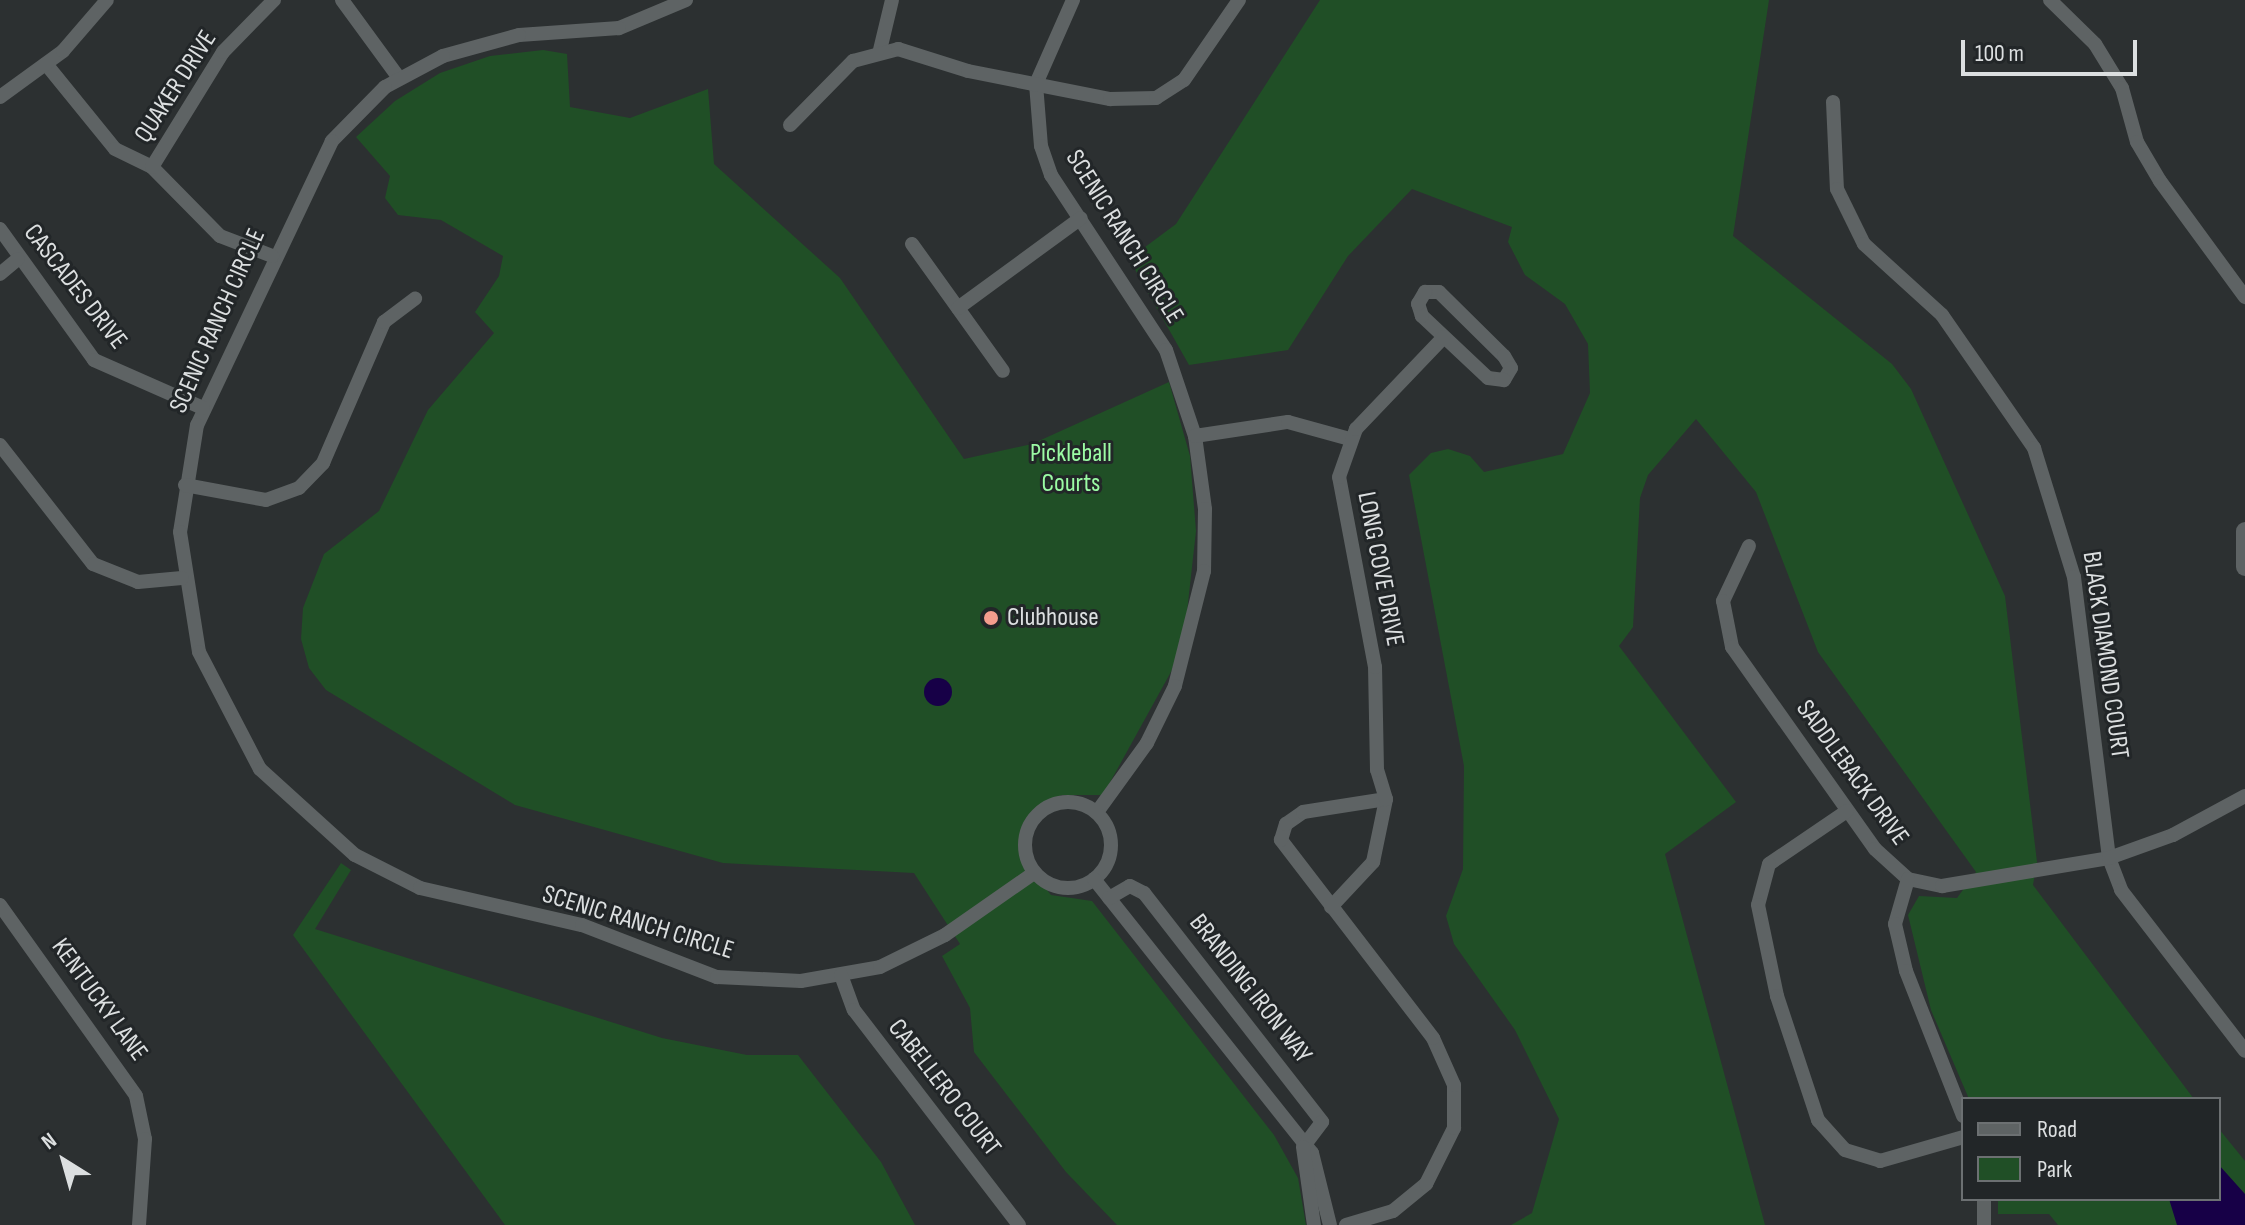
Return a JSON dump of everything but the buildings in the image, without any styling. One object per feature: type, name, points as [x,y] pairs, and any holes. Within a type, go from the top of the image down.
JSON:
[{"type":"main road","points":[[2245,531],[2245,567]]},
{"type":"street","points":[[0,97],[46,64],[89,27],[107,0]]},
{"type":"street","name":"QUAKER DRIVE","points":[[152,167],[223,52],[274,0]]},
{"type":"street","points":[[342,0],[399,78]]},
{"type":"street","name":"SCENIC RANCH CIRCLE","points":[[686,0],[619,28],[488,42],[399,78],[332,141],[272,256],[203,408],[185,485],[182,578],[199,652],[237,734],[298,810],[355,855],[420,888],[574,922],[717,977],[841,975],[925,947],[1034,873]]},
{"type":"street","points":[[880,50],[892,0]]},
{"type":"street","points":[[1036,84],[1073,0]]},
{"type":"street","points":[[790,125],[842,69],[880,50],[912,51],[1036,84],[1125,101],[1156,98],[1195,67],[1239,0]]},
{"type":"street","points":[[2050,0],[2095,44],[2122,88],[2137,142],[2160,181],[2245,297]]},
{"type":"street","points":[[46,64],[93,130],[152,167],[220,236],[272,256]]},
{"type":"street","name":"SCENIC RANCH CIRCLE","points":[[1036,84],[1046,161],[1156,329],[1195,436],[1205,540],[1193,628],[1165,708],[1097,812]]},
{"type":"street","name":"BLACK DIAMOND COURT","points":[[1833,102],[1837,189],[1864,244],[1942,315],[2034,448],[2074,577],[2109,858],[2121,890],[2245,1051]]},
{"type":"street","points":[[958,308],[1081,218]]},
{"type":"street","name":"CASCADES DRIVE","points":[[0,229],[18,259],[94,360],[203,408]]},
{"type":"street","points":[[912,244],[1003,371]]},
{"type":"street","points":[[0,274],[18,259]]},
{"type":"street","points":[[1432,290],[1504,356],[1509,374],[1493,382],[1444,337],[1419,310],[1420,298],[1432,290]]},
{"type":"street","points":[[185,485],[266,500],[299,488],[323,463],[384,322],[415,299]]},
{"type":"street","points":[[1195,436],[1288,422],[1350,439],[1444,337]]},
{"type":"street","name":"LONG COVE DRIVE","points":[[1331,907],[1373,862],[1386,799],[1377,770],[1375,667],[1339,489],[1350,439]]},
{"type":"street","points":[[0,445],[93,564],[138,582],[182,578]]},
{"type":"street","name":"SADDLEBACK DRIVE","points":[[1749,546],[1726,585],[1726,633],[1847,811],[1908,879],[1942,886],[2109,858],[2173,835],[2245,796]]},
{"type":"street","points":[[1346,1225],[1393,1211],[1426,1184],[1448,1149],[1457,1104],[1437,1045],[1286,850],[1286,824],[1303,812],[1386,799]]},
{"type":"street","points":[[1071,801],[1097,812],[1111,847],[1094,879],[1056,887],[1034,873],[1026,832],[1043,808],[1071,801]]},
{"type":"street","points":[[1847,811],[1769,864],[1758,905],[1777,996],[1818,1120],[1845,1150],[1880,1161],[1961,1138]]},
{"type":"street","points":[[1094,879],[1321,1171],[1330,1225]]},
{"type":"street","points":[[1908,879],[1895,924],[1906,971],[1961,1111]]},
{"type":"street","name":"BRANDING IRON WAY","points":[[1109,898],[1130,886],[1144,893],[1299,1090],[1323,1129],[1303,1147]]},
{"type":"street","name":"KENTUCKY LANE","points":[[0,905],[136,1096],[145,1139],[139,1225]]},
{"type":"street","name":"CABELLERO COURT","points":[[841,975],[854,1010],[1019,1225]]},
{"type":"street","points":[[1303,1147],[1314,1225]]},
{"type":"street","points":[[1984,1201],[1984,1225]]},
{"type":"green space","points":[[1320,0],[1769,0],[1733,236],[1892,364],[1911,389],[2005,596],[2037,862],[2033,885],[2192,1097],[1968,1097],[1931,1010],[1908,915],[1919,896],[1957,898],[1976,872],[1818,652],[1756,492],[1696,419],[1648,475],[1640,498],[1633,627],[1619,646],[1736,802],[1665,854],[1765,1225],[1511,1225],[1532,1213],[1559,1119],[1515,1030],[1454,944],[1446,916],[1463,869],[1464,766],[1409,475],[1431,453],[1448,449],[1470,456],[1484,472],[1563,454],[1590,393],[1588,344],[1565,304],[1525,275],[1508,242],[1512,227],[1412,189],[1348,256],[1288,350],[1189,365],[1129,259],[1176,224]]},
{"type":"green space","name":"Pickleball Courts","points":[[543,50],[567,54],[570,107],[630,118],[708,89],[714,164],[840,278],[964,459],[1032,444],[1169,382],[1190,456],[1196,531],[1186,621],[1172,670],[1103,795],[1062,795],[1036,807],[1020,832],[1021,857],[1051,895],[1092,901],[1274,1135],[1298,1178],[1306,1225],[1117,1225],[1066,1172],[974,1052],[970,1008],[942,956],[960,944],[914,873],[723,863],[515,805],[326,690],[309,668],[301,639],[303,608],[324,554],[379,511],[428,410],[494,333],[475,312],[499,276],[503,256],[441,220],[398,215],[385,198],[390,176],[356,137],[395,101],[440,73],[490,56]]},
{"type":"green space","points":[[341,863],[351,870],[315,929],[662,1038],[747,1055],[798,1055],[881,1162],[915,1225],[505,1225],[293,935]]},
{"type":"green space","points":[[2221,1131],[2245,1161],[2245,1225],[2058,1225],[2049,1214],[1998,1214],[1998,1201],[2221,1201]]},
{"type":"shaded area","points":[[938,678],[948,682],[952,692],[948,702],[938,706],[928,702],[924,692],[928,682]]},
{"type":"shaded area","points":[[2221,1167],[2245,1194],[2245,1225],[2177,1225],[2170,1201],[2221,1201]]},
{"type":"place","name":"Clubhouse","points":[[991,618]]}]
